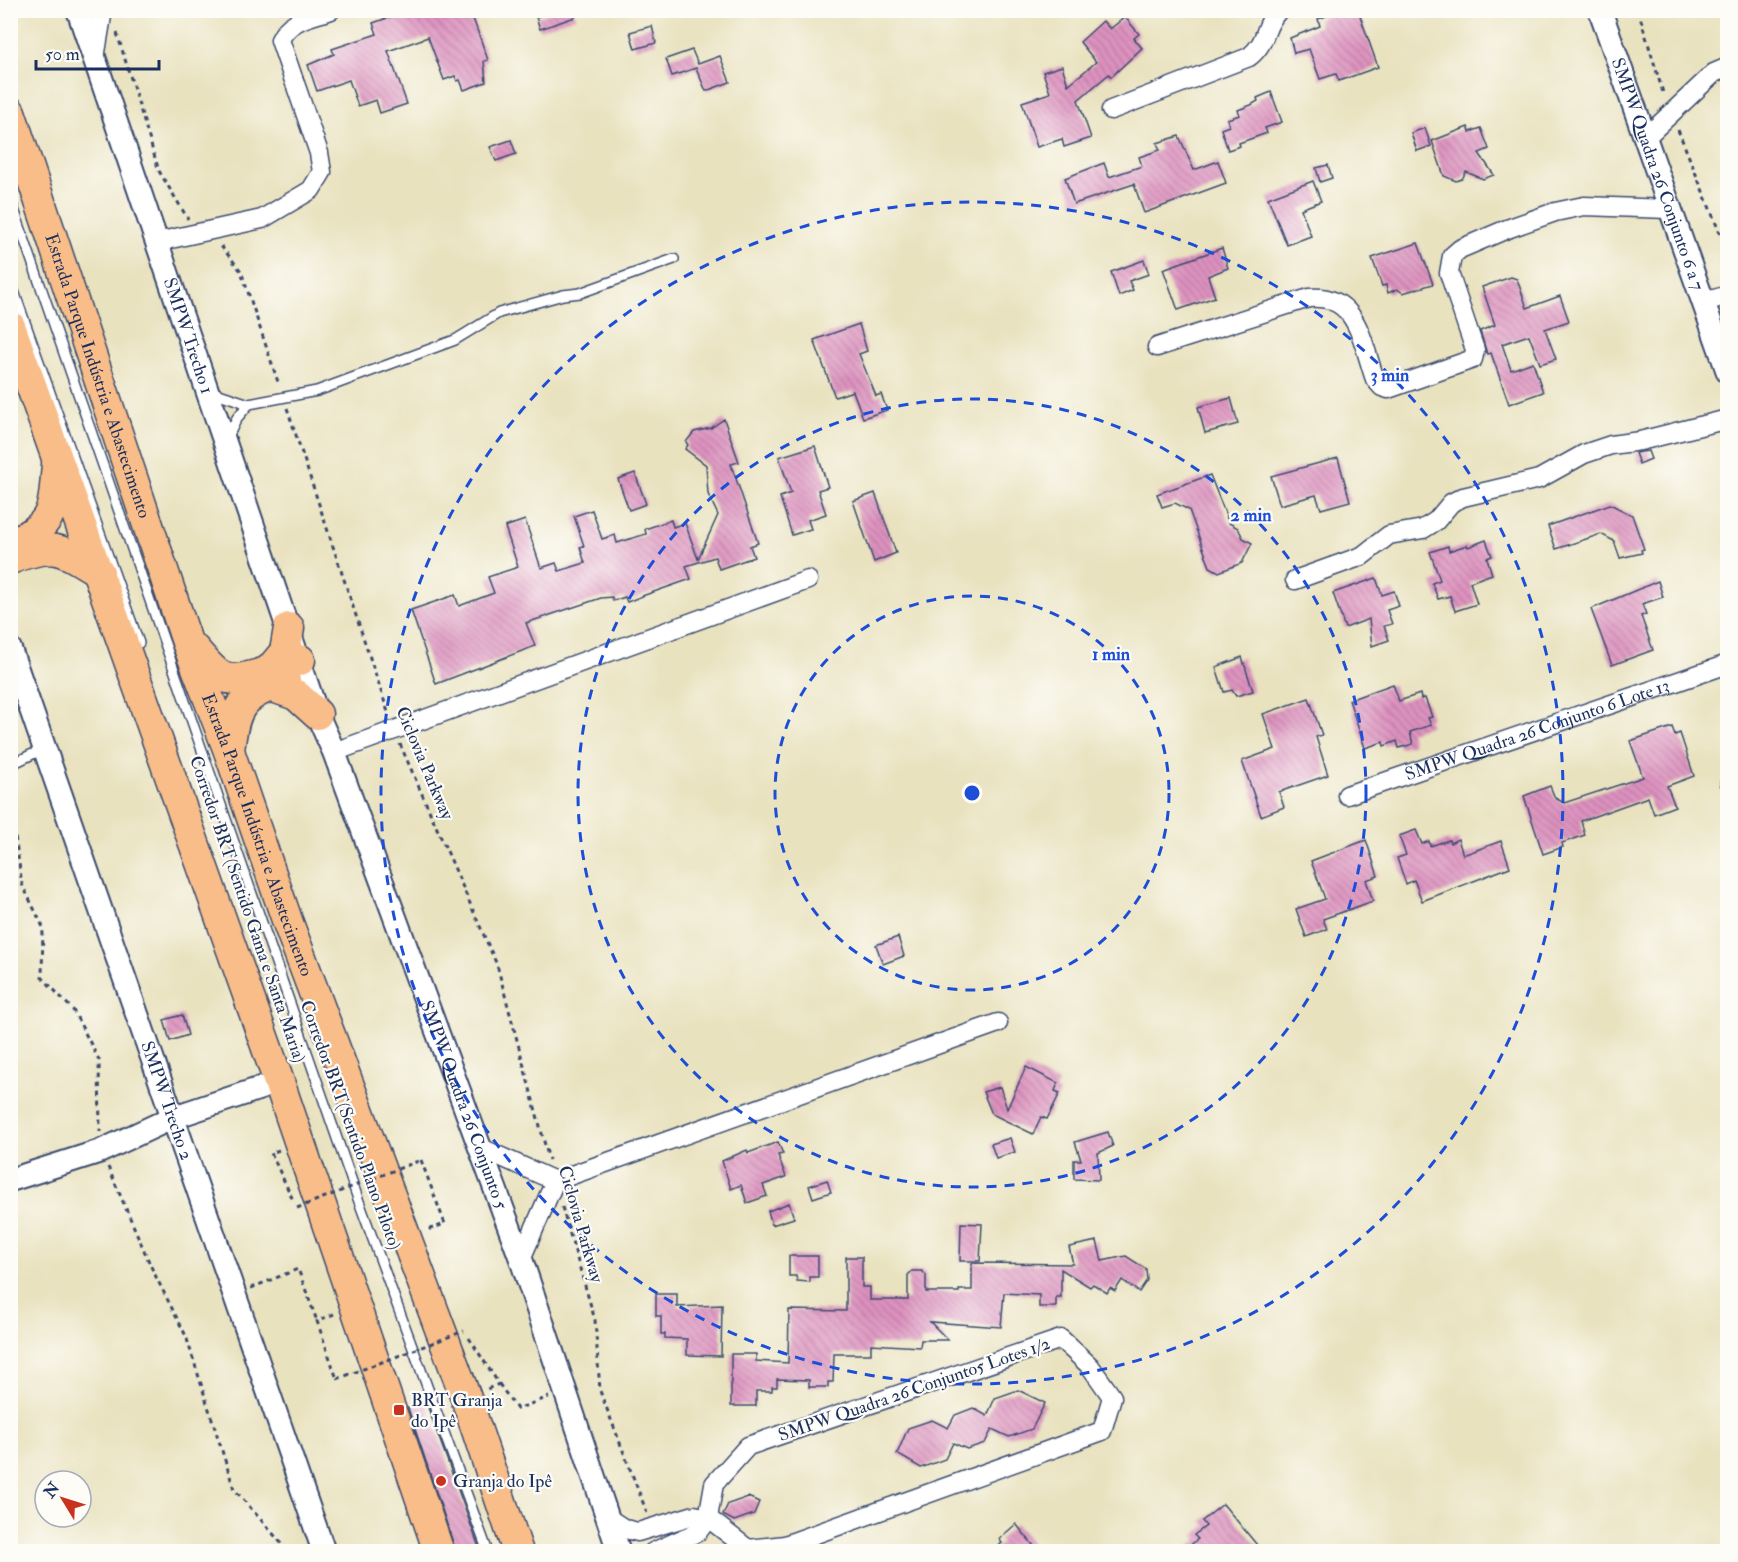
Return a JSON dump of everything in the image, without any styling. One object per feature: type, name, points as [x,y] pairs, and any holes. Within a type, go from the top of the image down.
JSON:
[{"type":"highway","name":"Estrada Parque Indústria e Abastecimento","points":[[10,112],[187,642],[229,751],[288,923],[466,1398],[518,1551]]},
{"type":"highway","points":[[10,326],[286,1080],[355,1305],[439,1551]]},
{"type":"highway","points":[[10,544],[32,535],[46,522],[54,503],[58,455]]},
{"type":"highway","points":[[10,559],[39,548],[54,548],[99,572]]},
{"type":"highway","points":[[229,751],[232,719],[238,709],[270,678],[285,652],[289,628]]},
{"type":"highway","points":[[187,642],[219,675],[226,678],[270,678],[302,668]]},
{"type":"highway","points":[[270,678],[317,714]]},
{"type":"street","name":"SMPW Trecho 1","points":[[78,10],[302,668]]},
{"type":"street","points":[[157,242],[202,230],[233,227],[262,219],[310,190],[322,172],[280,40],[285,28],[299,20],[331,10]]},
{"type":"street","points":[[1111,110],[1249,57],[1263,43],[1266,30],[1279,10]]},
{"type":"street","name":"SMPW Quadra 26 Conjunto 6 a 7","points":[[1599,10],[1668,209],[1728,372]]},
{"type":"street","points":[[95,60],[108,16]]},
{"type":"street","points":[[1644,139],[1714,73],[1728,67]]},
{"type":"street","points":[[1157,347],[1309,298],[1331,298],[1350,312],[1375,379],[1388,389],[1473,359],[1475,350],[1449,273],[1452,256],[1460,249],[1555,212],[1584,206],[1668,209]]},
{"type":"street","points":[[1704,302],[1728,296]]},
{"type":"street","points":[[1295,580],[1362,556],[1389,534],[1423,529],[1436,521],[1451,503],[1463,497],[1539,479],[1584,454],[1611,445],[1640,441],[1728,419]]},
{"type":"street","points":[[334,752],[808,580]]},
{"type":"street","name":"SMPW Trecho 2","points":[[10,650],[324,1551]]},
{"type":"street","name":"SMPW Quadra 26 Conjunto 6 Lote 13","points":[[1347,795],[1728,664]]},
{"type":"street","name":"SMPW Quadra 26 Conjunto 5","points":[[302,668],[317,714],[334,752],[520,1259],[619,1551]]},
{"type":"street","points":[[479,1147],[555,1181],[998,1023]]},
{"type":"street","points":[[10,1180],[101,1151],[174,1117],[286,1080]]},
{"type":"street","points":[[520,1259],[555,1181]]},
{"type":"street","name":"SMPW Quadra 26 Conjunto5 Lotes 1/2","points":[[1061,1339],[1090,1366],[1112,1397],[1102,1431],[785,1545],[748,1549],[708,1518],[714,1484],[748,1446],[1061,1339]]},
{"type":"street","points":[[608,1518],[632,1531],[639,1532],[694,1515],[708,1518],[698,1532],[653,1551]]},
{"type":"lane","name":"Corredor BRT(Sentido Plano Piloto)","points":[[10,198],[357,1196],[488,1551]]},
{"type":"lane","points":[[208,391],[249,404],[318,391],[455,340],[499,313],[580,293],[674,259]]},
{"type":"lane","points":[[10,280],[143,655]]},
{"type":"lane","points":[[225,442],[237,418],[249,404]]},
{"type":"lane","points":[[10,765],[45,748]]},
{"type":"lane","points":[[330,1198],[448,1551]]},
{"type":"path","points":[[1638,10],[1670,115],[1682,136],[1728,253]]},
{"type":"path","name":"Ciclovia Parkway","points":[[108,16],[159,171],[186,217],[219,244],[241,271],[394,730],[497,965],[595,1320],[600,1391],[653,1528]]},
{"type":"path","points":[[10,802],[22,884],[43,927],[42,977],[73,1010],[99,1060],[101,1151],[153,1270],[186,1336],[234,1489],[289,1551]]},
{"type":"path","points":[[297,1208],[422,1160],[445,1224],[406,1237]]},
{"type":"path","points":[[235,1295],[298,1269],[337,1379],[464,1331],[517,1409],[565,1391]]},
{"type":"path","points":[[317,1321],[355,1305]]},
{"type":"path","points":[[466,1398],[500,1384]]},
{"type":"building","points":[[410,10],[470,10],[488,60],[484,61],[486,82],[464,90],[460,80],[457,81],[455,76],[444,80],[428,37],[388,51],[407,104],[380,113],[376,100],[358,106],[349,80],[317,91],[308,65],[334,54],[332,49],[377,34],[373,23]]},
{"type":"building","points":[[558,10],[573,10],[575,17],[540,29],[536,17]]},
{"type":"building","points":[[1342,10],[1358,10],[1378,67],[1339,81],[1336,74],[1320,79],[1309,49],[1294,53],[1290,38],[1320,26],[1318,19]]},
{"type":"building","points":[[1125,17],[1139,34],[1134,38],[1142,48],[1111,77],[1109,74],[1078,100],[1091,138],[1064,147],[1062,139],[1037,147],[1022,102],[1050,93],[1043,72],[1062,66],[1068,85],[1096,62],[1080,42],[1103,21],[1110,29]]},
{"type":"building","points":[[652,26],[656,43],[635,49],[630,32]]},
{"type":"building","points":[[692,50],[698,64],[720,56],[730,82],[706,91],[696,68],[672,76],[666,59]]},
{"type":"building","points":[[1271,92],[1282,122],[1265,128],[1267,133],[1239,143],[1240,146],[1228,150],[1221,129],[1229,126],[1227,119],[1240,115],[1238,110],[1251,105],[1258,101],[1257,98]]},
{"type":"building","points":[[1468,127],[1470,132],[1481,128],[1489,149],[1479,153],[1494,175],[1483,179],[1466,172],[1462,179],[1456,181],[1444,176],[1432,141]]},
{"type":"building","points":[[1425,128],[1431,146],[1417,151],[1411,133]]},
{"type":"building","points":[[1179,136],[1194,170],[1218,161],[1226,183],[1144,213],[1134,184],[1074,204],[1065,178],[1104,163],[1109,177],[1142,166],[1139,157],[1160,150],[1157,143]]},
{"type":"building","points":[[511,140],[516,154],[496,161],[490,147]]},
{"type":"building","points":[[1328,165],[1332,178],[1320,182],[1316,168]]},
{"type":"building","points":[[1313,181],[1321,201],[1301,209],[1311,236],[1287,245],[1268,198]]},
{"type":"building","points":[[1418,243],[1433,284],[1403,293],[1397,289],[1388,293],[1386,285],[1382,286],[1372,258]]},
{"type":"building","points":[[1222,248],[1228,268],[1208,276],[1215,297],[1178,310],[1163,269]]},
{"type":"building","points":[[1144,260],[1149,274],[1129,281],[1133,290],[1119,296],[1111,272]]},
{"type":"building","points":[[1511,277],[1517,279],[1527,308],[1560,296],[1569,321],[1545,329],[1556,359],[1540,364],[1529,335],[1502,344],[1511,370],[1533,362],[1543,392],[1509,404],[1491,353],[1487,354],[1480,331],[1495,325],[1482,287]]},
{"type":"building","points":[[859,324],[867,351],[859,354],[876,396],[881,394],[887,410],[863,418],[853,391],[835,397],[814,340]]},
{"type":"building","points":[[1231,398],[1238,424],[1205,433],[1198,407]]},
{"type":"building","points":[[724,419],[739,462],[731,464],[758,543],[750,546],[754,557],[719,569],[715,557],[686,566],[691,579],[627,602],[625,597],[613,601],[612,597],[601,598],[526,623],[535,646],[436,684],[411,610],[455,595],[459,606],[494,593],[488,577],[518,567],[505,527],[525,520],[541,568],[556,563],[559,571],[585,563],[580,547],[584,546],[574,516],[592,510],[602,539],[615,535],[617,543],[646,534],[645,529],[671,520],[673,527],[685,523],[698,559],[718,515],[708,494],[706,465],[685,449],[688,445],[686,442],[694,432],[711,428]]},
{"type":"building","points":[[815,446],[828,487],[818,490],[826,514],[808,520],[811,529],[792,535],[780,497],[791,493],[779,457]]},
{"type":"building","points":[[1648,451],[1651,459],[1639,464],[1635,453]]},
{"type":"building","points":[[1338,458],[1350,501],[1321,509],[1316,495],[1280,505],[1271,476]]},
{"type":"building","points":[[635,473],[646,504],[629,510],[618,479]]},
{"type":"building","points":[[1210,475],[1229,523],[1238,528],[1243,538],[1252,543],[1242,563],[1219,572],[1210,567],[1189,510],[1175,503],[1162,507],[1157,494]]},
{"type":"building","points":[[875,493],[896,553],[874,562],[853,501]]},
{"type":"building","points":[[1610,504],[1632,515],[1644,549],[1641,550],[1642,553],[1620,558],[1614,541],[1601,534],[1556,549],[1548,526]]},
{"type":"building","points":[[1486,540],[1492,556],[1487,558],[1492,574],[1470,582],[1477,604],[1455,611],[1450,596],[1438,599],[1432,583],[1440,580],[1430,552],[1448,546],[1449,551],[1467,545],[1468,547]]},
{"type":"building","points":[[1376,578],[1382,595],[1394,591],[1399,606],[1387,610],[1392,624],[1384,626],[1389,640],[1372,646],[1369,619],[1345,628],[1333,593]]},
{"type":"building","points":[[1658,581],[1663,597],[1642,604],[1646,614],[1641,616],[1653,650],[1612,665],[1591,609]]},
{"type":"building","points":[[1242,657],[1253,691],[1236,696],[1232,690],[1224,692],[1216,667]]},
{"type":"building","points":[[1393,684],[1399,701],[1420,694],[1421,699],[1425,698],[1432,717],[1428,718],[1431,725],[1410,732],[1413,744],[1399,748],[1397,741],[1384,746],[1383,742],[1365,748],[1349,700]]},
{"type":"building","points":[[1309,698],[1322,735],[1316,737],[1328,775],[1279,792],[1284,807],[1261,816],[1242,761],[1275,749],[1263,714]]},
{"type":"building","points":[[1672,727],[1675,735],[1680,733],[1694,776],[1667,786],[1675,806],[1654,814],[1648,797],[1581,821],[1585,835],[1562,843],[1563,847],[1543,854],[1524,796],[1550,786],[1555,798],[1564,803],[1643,777],[1630,741]]},
{"type":"building","points":[[1416,830],[1422,844],[1429,841],[1430,846],[1449,840],[1450,843],[1458,839],[1463,855],[1501,841],[1510,867],[1422,901],[1414,880],[1406,884],[1397,858],[1406,855],[1399,836]]},
{"type":"building","points":[[1366,840],[1378,876],[1366,880],[1373,901],[1323,919],[1327,929],[1306,937],[1296,909],[1325,899],[1311,861]]},
{"type":"building","points":[[898,937],[904,956],[883,964],[876,945]]},
{"type":"building","points":[[182,1015],[188,1035],[170,1041],[164,1020]]},
{"type":"building","points":[[1026,1067],[1058,1083],[1055,1091],[1060,1093],[1047,1119],[1041,1117],[1033,1134],[992,1114],[983,1092],[1000,1087],[1007,1109]]},
{"type":"building","points":[[1108,1132],[1113,1146],[1098,1153],[1099,1180],[1074,1179],[1074,1160],[1081,1160],[1075,1142]]},
{"type":"building","points":[[1010,1138],[1015,1152],[996,1158],[991,1144]]},
{"type":"building","points":[[778,1142],[783,1154],[778,1155],[786,1177],[763,1185],[767,1196],[747,1203],[741,1185],[731,1189],[722,1161],[747,1150],[748,1153]]},
{"type":"building","points":[[827,1180],[831,1192],[813,1198],[809,1186]]},
{"type":"building","points":[[789,1203],[794,1218],[772,1225],[768,1211]]},
{"type":"building","points":[[961,1223],[982,1224],[980,1261],[960,1261]]},
{"type":"building","points":[[1097,1241],[1102,1261],[1126,1256],[1146,1269],[1147,1280],[1139,1292],[1122,1280],[1115,1291],[1110,1288],[1107,1293],[1093,1284],[1090,1287],[1061,1269],[1061,1297],[1056,1297],[1056,1307],[1039,1307],[1039,1295],[1004,1293],[1001,1327],[930,1322],[948,1340],[921,1340],[920,1347],[871,1344],[871,1354],[834,1354],[833,1382],[828,1382],[828,1387],[809,1387],[809,1380],[777,1379],[777,1387],[772,1387],[772,1391],[756,1391],[756,1406],[731,1406],[731,1354],[756,1354],[756,1361],[788,1363],[789,1310],[846,1311],[846,1257],[862,1257],[862,1287],[870,1287],[870,1300],[908,1300],[908,1275],[912,1271],[922,1271],[926,1275],[926,1292],[972,1290],[972,1263],[1073,1264],[1069,1247]]},
{"type":"building","points":[[789,1256],[818,1256],[818,1277],[810,1277],[810,1282],[797,1281],[796,1276],[789,1276]]},
{"type":"building","points":[[656,1294],[677,1294],[677,1307],[722,1305],[721,1356],[687,1355],[687,1339],[665,1338],[665,1334],[661,1334],[661,1316],[656,1316]]},
{"type":"building","points":[[1018,1390],[1045,1403],[1032,1429],[1009,1437],[992,1429],[985,1443],[967,1449],[953,1443],[945,1459],[921,1468],[897,1454],[908,1428],[932,1420],[948,1428],[955,1415],[973,1408],[987,1416],[995,1398]]},
{"type":"building","name":"Granja do Ipê","points":[[426,1402],[481,1551],[456,1551],[408,1408]]},
{"type":"building","points":[[748,1497],[759,1502],[754,1514],[734,1521],[723,1515],[728,1504]]},
{"type":"building","points":[[1223,1504],[1262,1551],[1183,1551],[1198,1539],[1194,1535],[1206,1526],[1202,1521]]},
{"type":"building","points":[[1016,1524],[1038,1551],[992,1551],[1002,1543],[999,1539]]},
{"type":"place","name":"BRT Granja do Ipê","points":[[399,1410]]},
{"type":"place","name":"Granja do Ipê","points":[[441,1481]]}]
